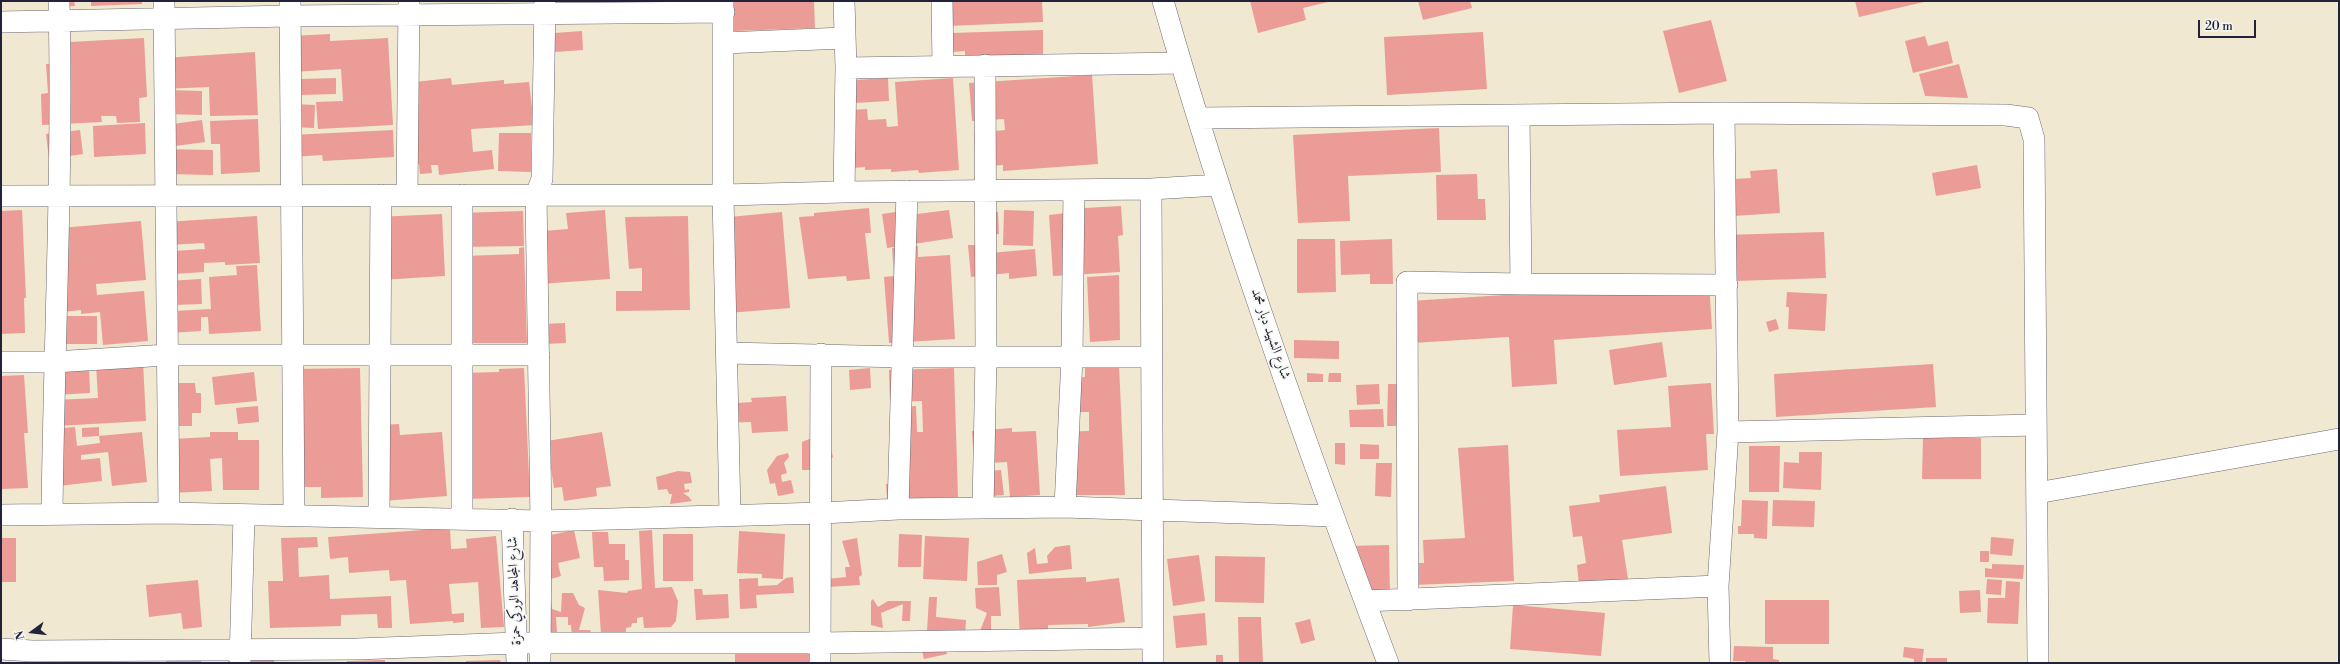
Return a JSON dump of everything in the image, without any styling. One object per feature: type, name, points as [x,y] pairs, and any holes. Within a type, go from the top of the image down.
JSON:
[{"type":"street","points":[[844,1],[846,68],[844,192]]},
{"type":"street","points":[[942,1],[943,66]]},
{"type":"street","name":"شارع الشهيد دبار محمد","points":[[1163,1],[1219,186],[1333,516],[1388,663]]},
{"type":"street","points":[[1,22],[59,11],[290,8],[724,6],[723,195],[730,514]]},
{"type":"street","name":"شارع المجاهد الوركي حمزة","points":[[540,653],[541,521],[536,195],[542,179],[545,7]]},
{"type":"street","points":[[290,8],[292,195],[291,355],[294,515]]},
{"type":"street","points":[[407,195],[409,8]]},
{"type":"street","points":[[163,9],[169,513]]},
{"type":"street","points":[[52,513],[54,362],[60,196],[59,11]]},
{"type":"street","points":[[724,44],[844,38]]},
{"type":"street","points":[[846,68],[1181,63]]},
{"type":"street","points":[[983,508],[986,356],[985,65]]},
{"type":"street","points":[[1198,118],[1519,115],[1560,113],[2006,115],[2028,118],[2034,139],[2038,663]]},
{"type":"street","points":[[1720,663],[1718,586],[1728,432],[1724,113]]},
{"type":"street","points":[[1519,115],[1521,284]]},
{"type":"street","points":[[1,196],[723,195],[907,191],[1151,189],[1219,186]]},
{"type":"street","points":[[1151,189],[1153,663]]},
{"type":"street","points":[[1065,507],[1072,357],[1074,190]]},
{"type":"street","points":[[898,509],[904,357],[907,191]]},
{"type":"street","points":[[379,516],[381,195]]},
{"type":"street","points":[[462,195],[462,518]]},
{"type":"street","points":[[1408,600],[1407,282],[1521,284],[1727,284]]},
{"type":"street","points":[[727,354],[821,354],[904,357],[1152,357]]},
{"type":"street","points":[[820,653],[822,514],[821,354]]},
{"type":"street","points":[[1,362],[54,362],[167,355],[539,355]]},
{"type":"street","points":[[1728,432],[2036,425]]},
{"type":"street","points":[[2037,493],[2339,440]]},
{"type":"street","points":[[1,515],[52,513],[169,513],[379,516],[541,521],[730,514],[822,514],[898,509],[1065,507],[1333,516]]},
{"type":"street","points":[[240,656],[244,515]]},
{"type":"street","name":"شارع المجاهد الوركي حمزة","points":[[512,519],[517,653]]},
{"type":"street","points":[[1365,601],[1718,586]]},
{"type":"street","points":[[1,650],[240,656],[517,653],[820,653],[1153,638]]},
{"type":"building","points":[[50,1],[74,1],[75,6],[51,8]]},
{"type":"building","points":[[91,1],[142,1],[142,4],[91,6]]},
{"type":"building","points":[[716,1],[814,1],[815,28],[734,31],[733,17]]},
{"type":"building","points":[[944,1],[1042,1],[1043,22],[948,26]]},
{"type":"building","points":[[1250,1],[1328,2],[1303,8],[1306,20],[1258,33]]},
{"type":"building","points":[[1418,1],[1470,1],[1472,8],[1423,20]]},
{"type":"building","points":[[1855,1],[1923,1],[1924,2],[1859,17]]},
{"type":"building","points":[[1711,20],[1727,81],[1679,93],[1663,31]]},
{"type":"building","points":[[1043,30],[1043,56],[965,58],[965,51],[953,52],[952,33]]},
{"type":"building","points":[[582,31],[583,50],[555,52],[554,33]]},
{"type":"building","points":[[1483,32],[1487,89],[1387,95],[1384,37]]},
{"type":"building","points":[[330,34],[330,41],[388,38],[393,125],[318,129],[316,102],[343,101],[341,69],[293,72],[291,36]]},
{"type":"building","points":[[1925,36],[1928,46],[1948,41],[1953,63],[1913,73],[1905,41]]},
{"type":"building","points":[[144,38],[147,97],[139,98],[140,122],[117,123],[116,116],[101,116],[102,122],[42,125],[41,94],[48,93],[46,64],[52,64],[51,43]]},
{"type":"building","points":[[255,52],[258,115],[210,116],[209,87],[164,89],[163,58]]},
{"type":"building","points":[[1959,64],[1968,98],[1925,96],[1919,74]]},
{"type":"building","points":[[1092,75],[1098,164],[1003,171],[1003,165],[976,167],[974,133],[1005,130],[1004,119],[972,121],[969,83]]},
{"type":"building","points":[[336,78],[336,94],[301,95],[301,79]]},
{"type":"building","points":[[451,78],[452,85],[504,80],[504,84],[529,82],[534,125],[471,129],[473,152],[492,150],[494,169],[439,175],[438,165],[431,165],[432,173],[420,174],[419,164],[411,165],[406,83]]},
{"type":"building","points":[[888,78],[889,101],[838,104],[837,81]]},
{"type":"building","points":[[953,78],[959,170],[919,173],[918,170],[891,172],[891,169],[865,170],[865,167],[839,169],[835,111],[867,109],[868,120],[886,119],[887,127],[898,126],[895,82]]},
{"type":"building","points":[[167,90],[202,91],[202,115],[166,114]]},
{"type":"building","points":[[293,104],[315,105],[314,128],[293,127]]},
{"type":"building","points":[[258,119],[260,172],[221,174],[220,144],[211,144],[210,121]]},
{"type":"building","points":[[202,120],[205,142],[168,147],[165,125]]},
{"type":"building","points":[[145,123],[146,154],[94,157],[93,126]]},
{"type":"building","points":[[1439,128],[1441,172],[1348,176],[1350,221],[1298,223],[1293,135]]},
{"type":"building","points":[[80,130],[83,154],[49,159],[46,134]]},
{"type":"building","points":[[393,130],[394,157],[323,161],[322,155],[292,157],[291,135]]},
{"type":"building","points":[[499,133],[531,133],[531,172],[498,171]]},
{"type":"building","points":[[165,149],[213,150],[213,175],[164,174]]},
{"type":"building","points":[[1977,165],[1981,188],[1936,196],[1932,173]]},
{"type":"building","points":[[1777,169],[1780,213],[1733,216],[1718,180],[1751,178],[1750,171]]},
{"type":"building","points":[[1477,174],[1478,199],[1485,199],[1486,220],[1437,220],[1436,175]]},
{"type":"building","points":[[1121,206],[1123,235],[1118,236],[1120,272],[1053,276],[1049,215],[1066,213],[1066,209]]},
{"type":"building","points":[[869,208],[871,233],[865,233],[870,279],[847,281],[846,276],[808,279],[799,217],[814,216],[814,213]]},
{"type":"building","points":[[916,209],[917,214],[949,210],[953,238],[887,248],[882,214]]},
{"type":"building","points":[[22,210],[26,298],[24,298],[25,333],[1,334],[1,211]]},
{"type":"building","points":[[605,210],[610,279],[539,284],[543,231],[568,229],[566,213]]},
{"type":"building","points":[[1004,210],[1034,211],[1033,246],[1003,245]]},
{"type":"building","points":[[523,211],[524,246],[460,247],[459,213]]},
{"type":"building","points":[[782,212],[790,308],[728,313],[719,218]]},
{"type":"building","points":[[998,212],[999,234],[989,235],[990,253],[1035,249],[1037,276],[1009,279],[1009,273],[971,277],[968,245],[978,245],[976,214]]},
{"type":"building","points":[[442,214],[445,276],[380,280],[376,217]]},
{"type":"building","points":[[257,216],[260,263],[225,265],[225,262],[204,263],[204,272],[160,275],[158,252],[205,249],[204,243],[168,245],[166,222]]},
{"type":"building","points":[[688,216],[690,310],[616,311],[616,291],[642,291],[642,268],[629,269],[625,217]]},
{"type":"building","points":[[141,221],[146,280],[96,284],[97,295],[144,291],[148,341],[103,345],[100,312],[81,314],[81,310],[54,313],[49,229]]},
{"type":"building","points":[[1824,232],[1826,278],[1735,281],[1724,235]]},
{"type":"building","points":[[1297,239],[1335,239],[1336,292],[1297,293]]},
{"type":"building","points":[[1392,239],[1393,284],[1370,284],[1370,274],[1341,275],[1340,241]]},
{"type":"building","points":[[918,246],[918,257],[950,255],[955,339],[889,343],[884,277],[894,276],[892,248]]},
{"type":"building","points":[[524,247],[527,343],[467,343],[464,256],[519,254],[519,248]]},
{"type":"building","points":[[257,265],[261,331],[209,334],[208,317],[201,317],[201,331],[170,333],[167,281],[201,279],[202,304],[174,305],[174,311],[211,309],[209,277],[237,275],[236,266]]},
{"type":"building","points":[[1119,275],[1120,340],[1090,342],[1087,277]]},
{"type":"building","points":[[1709,282],[1712,329],[1554,340],[1557,384],[1512,387],[1509,337],[1413,343],[1410,301]]},
{"type":"building","points":[[1787,292],[1827,294],[1825,331],[1788,329],[1789,307],[1786,307]]},
{"type":"building","points":[[56,316],[97,316],[97,344],[47,344]]},
{"type":"building","points":[[1776,319],[1779,329],[1769,332],[1766,322]]},
{"type":"building","points":[[565,323],[566,343],[544,344],[543,324]]},
{"type":"building","points":[[1294,340],[1339,341],[1339,359],[1294,358]]},
{"type":"building","points":[[1662,342],[1667,377],[1614,385],[1609,350]]},
{"type":"building","points":[[143,362],[146,421],[56,426],[54,400],[98,398],[96,365]]},
{"type":"building","points":[[1933,364],[1936,407],[1776,417],[1774,374]]},
{"type":"building","points":[[89,366],[90,393],[55,395],[54,368]]},
{"type":"building","points":[[1119,366],[1125,495],[1061,495],[1058,432],[1089,431],[1089,412],[1075,412],[1062,422],[1060,378],[1085,377],[1085,367]]},
{"type":"building","points":[[360,368],[363,497],[321,498],[321,487],[304,487],[293,369]]},
{"type":"building","points":[[524,368],[530,497],[467,499],[461,373],[499,372],[499,369]]},
{"type":"building","points":[[870,368],[871,388],[850,390],[849,370]]},
{"type":"building","points":[[954,368],[958,497],[887,499],[886,484],[894,484],[894,407],[916,406],[917,432],[923,432],[922,401],[890,402],[889,370]]},
{"type":"building","points":[[254,372],[257,401],[215,405],[212,377]]},
{"type":"building","points":[[1307,373],[1323,374],[1323,382],[1307,382]]},
{"type":"building","points":[[1329,373],[1341,373],[1341,382],[1328,382]]},
{"type":"building","points":[[24,375],[28,433],[24,433],[28,488],[1,489],[1,376]]},
{"type":"building","points":[[169,383],[195,383],[196,393],[201,393],[201,413],[192,413],[192,426],[169,426]]},
{"type":"building","points":[[1711,383],[1714,434],[1706,434],[1708,470],[1620,476],[1617,430],[1671,427],[1668,386]]},
{"type":"building","points":[[1379,384],[1380,404],[1357,405],[1356,385]]},
{"type":"building","points":[[1388,384],[1397,384],[1396,426],[1387,426]]},
{"type":"building","points":[[786,396],[788,431],[752,433],[751,422],[723,423],[722,404],[752,402],[751,398]]},
{"type":"building","points":[[258,406],[259,422],[238,424],[236,408]]},
{"type":"building","points":[[1383,409],[1384,427],[1350,427],[1349,410]]},
{"type":"building","points":[[399,424],[400,435],[442,432],[447,496],[383,501],[378,425]]},
{"type":"building","points":[[75,427],[77,446],[100,443],[99,436],[142,432],[147,482],[112,486],[108,452],[81,455],[81,460],[100,458],[102,481],[58,486],[52,429]]},
{"type":"building","points":[[99,427],[99,436],[82,437],[82,428]]},
{"type":"building","points":[[1012,428],[1012,432],[1036,431],[1040,495],[1010,497],[1007,462],[974,464],[972,431]]},
{"type":"building","points":[[210,432],[238,432],[238,440],[259,440],[259,490],[223,490],[222,458],[210,459],[212,491],[170,493],[172,439],[210,437]]},
{"type":"building","points":[[602,432],[611,486],[596,488],[597,496],[564,501],[562,487],[554,488],[547,441]]},
{"type":"building","points":[[817,436],[826,453],[831,450],[833,457],[816,470],[802,470],[802,442]]},
{"type":"building","points":[[1923,438],[1981,438],[1981,479],[1922,479]]},
{"type":"building","points":[[1335,443],[1345,443],[1345,465],[1335,464]]},
{"type":"building","points":[[1360,444],[1379,445],[1379,459],[1360,459]]},
{"type":"building","points":[[1508,445],[1514,581],[1413,585],[1412,563],[1424,563],[1423,540],[1465,538],[1458,448]]},
{"type":"building","points":[[1749,446],[1780,446],[1779,492],[1749,492]]},
{"type":"building","points":[[1799,452],[1822,452],[1821,490],[1783,488],[1784,462],[1799,463]]},
{"type":"building","points":[[788,453],[789,457],[784,463],[787,473],[781,475],[782,482],[791,480],[794,493],[778,496],[775,483],[770,484],[767,470],[777,456]]},
{"type":"building","points":[[1376,463],[1392,463],[1391,497],[1375,496]]},
{"type":"building","points":[[1001,470],[1004,495],[979,497],[976,472]]},
{"type":"building","points":[[678,471],[690,472],[692,483],[684,484],[685,490],[689,489],[689,492],[683,493],[692,501],[670,504],[672,494],[669,494],[667,489],[658,490],[656,477]]},
{"type":"building","points":[[1666,486],[1672,533],[1622,540],[1628,579],[1579,585],[1577,565],[1586,563],[1582,536],[1573,537],[1569,506],[1600,502],[1599,495]]},
{"type":"building","points":[[1742,500],[1768,501],[1767,539],[1754,538],[1754,534],[1738,534],[1738,526],[1741,526]]},
{"type":"building","points":[[1773,500],[1815,501],[1814,527],[1772,526]]},
{"type":"building","points":[[450,528],[451,549],[467,548],[466,539],[496,536],[504,627],[481,628],[478,582],[449,584],[452,614],[464,613],[464,622],[453,623],[453,621],[410,624],[406,580],[390,581],[389,570],[349,573],[348,557],[330,559],[328,537]]},
{"type":"building","points":[[574,530],[580,558],[558,563],[561,576],[551,579],[541,537]]},
{"type":"building","points":[[652,530],[655,588],[672,587],[678,601],[676,621],[671,627],[644,628],[643,617],[637,618],[637,623],[632,623],[631,627],[626,628],[626,633],[601,634],[598,590],[627,593],[628,591],[642,589],[639,531]]},
{"type":"building","points":[[739,531],[785,534],[783,579],[762,578],[762,574],[737,573]]},
{"type":"building","points":[[592,532],[608,532],[609,544],[625,544],[625,560],[629,560],[629,580],[604,581],[603,567],[594,567]]},
{"type":"building","points":[[663,534],[693,534],[693,581],[663,581]]},
{"type":"building","points":[[899,534],[922,535],[921,567],[898,567]]},
{"type":"building","points":[[925,536],[969,538],[967,581],[923,579]]},
{"type":"building","points":[[317,537],[318,547],[298,548],[299,577],[329,575],[330,599],[391,596],[392,628],[378,628],[377,614],[341,615],[341,626],[270,628],[268,581],[283,581],[281,538]]},
{"type":"building","points":[[1991,537],[2014,539],[2012,556],[1990,554]]},
{"type":"building","points":[[1,538],[16,538],[16,582],[1,582]]},
{"type":"building","points":[[857,538],[862,575],[859,577],[860,585],[828,587],[827,579],[846,577],[845,567],[850,567],[842,541]]},
{"type":"building","points":[[1070,545],[1072,569],[1029,574],[1027,553],[1035,548],[1037,564],[1048,563],[1047,556],[1055,547]]},
{"type":"building","points":[[1389,545],[1390,594],[1365,595],[1348,546]]},
{"type":"building","points":[[1980,551],[1989,551],[1989,562],[1980,562]]},
{"type":"building","points":[[1002,554],[1007,572],[997,575],[997,585],[978,585],[977,562]]},
{"type":"building","points":[[1199,555],[1205,601],[1173,606],[1167,559]]},
{"type":"building","points":[[1215,556],[1265,557],[1264,603],[1215,602]]},
{"type":"building","points":[[1992,564],[2024,565],[2023,579],[1985,577],[1985,568],[1992,569]]},
{"type":"building","points":[[793,577],[794,593],[756,595],[757,608],[740,609],[739,579],[758,578],[758,586],[777,585],[786,578]]},
{"type":"building","points":[[1086,577],[1086,582],[1119,578],[1125,622],[1088,627],[1088,624],[1048,625],[1048,640],[1020,641],[1017,580]]},
{"type":"building","points":[[1987,579],[2002,580],[2001,595],[1986,594]]},
{"type":"building","points":[[198,580],[202,627],[183,629],[181,613],[149,617],[146,585]]},
{"type":"building","points":[[2006,581],[2020,582],[2018,624],[1987,623],[1988,598],[2005,598]]},
{"type":"building","points":[[999,587],[1001,616],[991,616],[991,630],[980,631],[987,613],[976,608],[975,588]]},
{"type":"building","points":[[694,589],[702,589],[703,595],[728,594],[729,618],[696,620]]},
{"type":"building","points":[[550,590],[552,609],[561,612],[562,593],[573,593],[579,605],[585,608],[579,630],[590,630],[593,636],[572,637],[571,625],[568,625],[568,617],[556,617],[557,633],[535,634]]},
{"type":"building","points":[[1980,590],[1981,612],[1960,613],[1959,591]]},
{"type":"building","points":[[929,597],[937,597],[936,617],[966,620],[965,636],[927,632]]},
{"type":"building","points":[[873,599],[878,607],[888,601],[911,601],[910,621],[902,621],[903,604],[881,613],[883,628],[871,625],[871,601]]},
{"type":"building","points":[[1765,600],[1829,600],[1829,644],[1765,644]]},
{"type":"building","points":[[1513,605],[1605,613],[1601,656],[1510,649]]},
{"type":"building","points":[[1205,613],[1207,645],[1176,648],[1173,616]]},
{"type":"building","points":[[1238,617],[1261,617],[1263,663],[1239,663]]},
{"type":"building","points":[[1310,619],[1315,640],[1301,644],[1295,623]]},
{"type":"building","points":[[944,642],[947,654],[924,659],[921,647]]},
{"type":"building","points":[[809,646],[810,663],[735,663],[735,648]]},
{"type":"building","points":[[1734,646],[1773,647],[1773,659],[1779,660],[1779,663],[1745,663],[1745,661],[1733,661]]},
{"type":"building","points":[[1904,647],[1924,649],[1922,663],[1914,662],[1914,659],[1903,657]]},
{"type":"building","points":[[1216,655],[1223,655],[1223,663],[1216,663]]},
{"type":"building","points":[[166,657],[201,658],[201,663],[166,663]]},
{"type":"building","points":[[1926,658],[1947,658],[1947,663],[1926,663]]},
{"type":"building","points":[[274,659],[274,663],[228,663],[228,661]]},
{"type":"building","points":[[385,660],[385,663],[347,663],[347,661]]},
{"type":"building","points":[[500,660],[501,663],[466,663],[466,661]]}]
